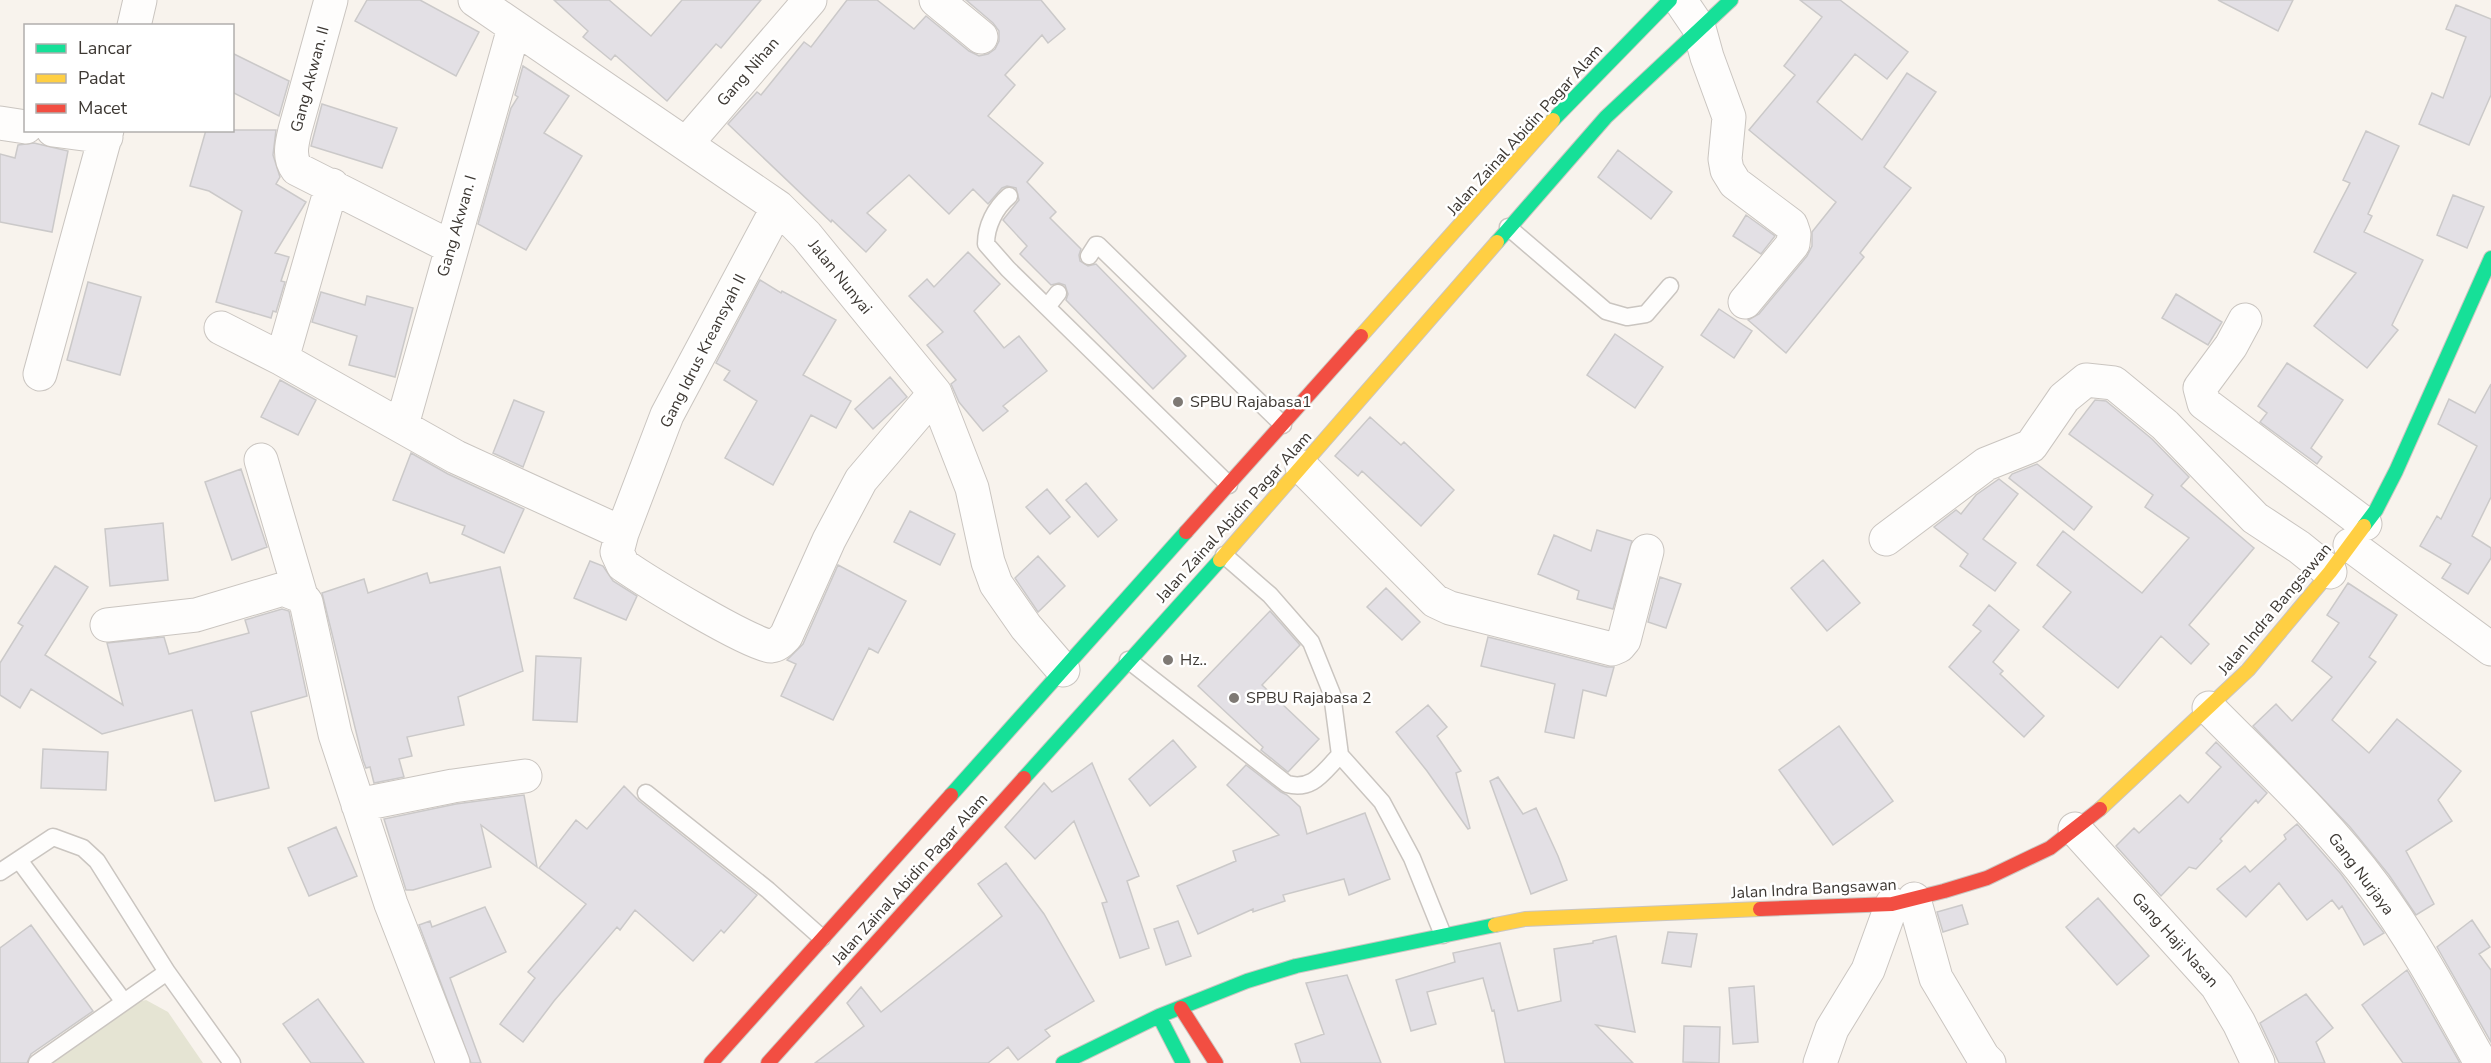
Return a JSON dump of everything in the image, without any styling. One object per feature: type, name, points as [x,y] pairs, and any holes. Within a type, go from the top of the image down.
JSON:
[{"type":"main road","name":"Jalan Zainal Abidin Pagar Alam","points":[[711,1063],[1566,106],[1670,0]]},
{"type":"main road","name":"Jalan Zainal Abidin Pagar Alam","points":[[768,1063],[1302,467],[1508,227],[1606,117],[1731,0]]},
{"type":"main road","name":"Jalan Indra Bangsawan","points":[[1063,1063],[1159,1016],[1247,981],[1296,966],[1443,935],[1536,919],[1903,902],[1987,878],[2050,848],[2113,799],[2248,670],[2330,572],[2376,510],[2489,268]]},
{"type":"main road","points":[[1181,1008],[1216,1063]]},
{"type":"main road","points":[[1159,1016],[1174,1050],[1183,1063]]},
{"type":"street","points":[[134,24],[140,0]]},
{"type":"street","name":"Gang Akwan. II","points":[[331,0],[291,150],[297,169],[332,185]]},
{"type":"street","name":"Gang Nihan","points":[[686,144],[810,0]]},
{"type":"street","points":[[936,0],[981,37]]},
{"type":"street","points":[[1680,0],[1699,28],[1729,117],[1725,159],[1727,170],[1736,183],[1791,225],[1794,234],[1793,244],[1745,302]]},
{"type":"street","name":"Jalan Nunyai","points":[[501,11],[778,207],[806,235],[935,393],[972,488],[988,561],[996,584],[1026,627],[1063,670]]},
{"type":"street","name":"Gang Akwan. I","points":[[402,425],[452,247],[501,11]]},
{"type":"street","points":[[0,123],[24,127]]},
{"type":"street","points":[[40,374],[106,134],[80,132]]},
{"type":"street","points":[[282,359],[332,185],[452,247]]},
{"type":"street","name":"Gang Idrus Kreansyah II","points":[[778,207],[668,415],[622,533],[617,552],[623,565],[740,634],[769,646],[779,644],[786,636],[830,540],[861,480],[935,393]]},
{"type":"street","points":[[2246,320],[2231,346],[2200,388],[2204,403],[2491,649]]},
{"type":"street","points":[[221,328],[282,359],[456,457],[622,533]]},
{"type":"street","points":[[1886,539],[1986,464],[2031,446],[2064,398],[2086,380],[2114,383],[2165,425],[2255,518],[2299,547],[2330,572]]},
{"type":"street","points":[[261,460],[301,596],[306,602],[335,734],[391,904],[453,1063]]},
{"type":"street","points":[[1302,467],[1435,601],[1450,608],[1612,649],[1620,646],[1624,640],[1647,551]]},
{"type":"street","points":[[107,625],[196,615],[283,589],[301,596]]},
{"type":"street","name":"Gang Nurjaya","points":[[2209,708],[2315,815],[2374,886],[2439,988],[2481,1063]]},
{"type":"street","points":[[358,805],[453,786],[525,776]]},
{"type":"street","name":"Gang Haji Nasan","points":[[2075,829],[2217,986],[2240,1023],[2258,1063]]},
{"type":"street","points":[[1820,1063],[1832,1029],[1868,970],[1884,930],[1903,902]]},
{"type":"street","points":[[1903,902],[1936,978],[1983,1057],[1989,1063]]},
{"type":"lane","points":[[1009,196],[1001,203],[986,230],[986,244],[1008,269],[1229,485]]},
{"type":"lane","points":[[1508,227],[1606,311],[1628,317],[1646,314],[1670,286]]},
{"type":"lane","points":[[1089,256],[1098,245],[1283,425]]},
{"type":"lane","points":[[1047,307],[1058,293]]},
{"type":"lane","points":[[1224,555],[1270,595],[1311,642],[1332,694],[1340,755],[1382,802],[1412,858],[1443,935]]},
{"type":"lane","points":[[1128,660],[1287,784],[1299,787],[1311,784],[1340,755]]},
{"type":"lane","points":[[646,793],[768,890],[822,938]]},
{"type":"lane","points":[[0,872],[53,837],[83,848],[97,861],[167,972],[232,1063]]},
{"type":"lane","points":[[19,860],[124,1002]]},
{"type":"lane","points":[[37,1063],[167,972]]},
{"type":"green space","points":[[146,1000],[168,1012],[203,1063],[48,1063],[129,1004]]},
{"type":"building","points":[[367,0],[420,0],[479,32],[456,76],[355,21]]},
{"type":"building","points":[[554,0],[609,0],[651,36],[682,0],[761,0],[721,48],[716,44],[667,101],[615,55],[611,60],[583,37],[588,31]]},
{"type":"building","points":[[847,0],[877,0],[914,29],[926,16],[969,51],[979,56],[995,49],[999,41],[999,31],[966,0],[1041,0],[1065,29],[1048,43],[1042,35],[1005,75],[1015,85],[988,116],[1043,163],[1027,182],[1056,212],[1050,218],[1081,249],[1080,261],[1088,266],[1096,264],[1186,356],[1153,389],[1066,300],[1068,294],[1065,285],[1059,283],[1051,285],[1020,254],[1027,246],[1003,220],[1019,200],[1016,188],[1007,186],[1002,188],[988,204],[973,189],[949,214],[909,175],[867,213],[886,230],[866,252],[832,220],[831,222],[728,124],[757,92],[761,95],[804,42],[811,47]]},
{"type":"building","points":[[1800,0],[1840,0],[1908,52],[1887,79],[1855,54],[1817,102],[1862,140],[1907,73],[1936,92],[1884,167],[1911,188],[1860,253],[1864,257],[1786,353],[1748,320],[1759,314],[1807,256],[1812,246],[1812,232],[1836,202],[1749,130],[1795,75],[1784,66],[1822,17]]},
{"type":"building","points":[[2218,0],[2293,0],[2278,31]]},
{"type":"building","points":[[2456,5],[2491,19],[2491,95],[2469,145],[2419,124],[2432,93],[2443,98],[2466,37],[2446,29]]},
{"type":"building","points":[[234,54],[289,81],[279,116],[234,93]]},
{"type":"building","points":[[523,66],[569,96],[544,133],[582,156],[526,250],[478,224],[511,108],[518,97],[515,95]]},
{"type":"building","points":[[322,104],[397,128],[382,168],[311,146]]},
{"type":"building","points":[[276,130],[273,155],[280,177],[276,184],[306,202],[275,253],[289,257],[281,281],[285,282],[276,312],[273,311],[271,318],[216,302],[242,211],[209,191],[190,186],[205,132]]},
{"type":"building","points":[[2366,131],[2399,146],[2368,214],[2372,216],[2364,232],[2423,260],[2392,325],[2398,330],[2367,368],[2314,326],[2356,273],[2314,252],[2350,183],[2343,180]]},
{"type":"building","points":[[34,143],[68,151],[52,232],[0,222],[0,154],[15,158],[18,145]]},
{"type":"building","points":[[1618,150],[1672,192],[1651,219],[1598,177]]},
{"type":"building","points":[[2453,195],[2484,207],[2467,248],[2437,235]]},
{"type":"building","points":[[1746,215],[1775,236],[1761,254],[1733,236]]},
{"type":"building","points":[[968,252],[1000,284],[974,311],[1004,348],[1019,336],[1047,371],[1003,406],[1008,411],[983,431],[959,402],[951,384],[956,380],[927,345],[943,332],[909,296],[927,279],[934,287]]},
{"type":"building","points":[[760,280],[836,320],[803,375],[851,401],[836,428],[811,415],[773,485],[725,458],[757,401],[724,380],[730,371],[716,363]]},
{"type":"building","points":[[88,282],[141,297],[120,375],[67,360]]},
{"type":"building","points":[[321,292],[365,305],[367,296],[413,308],[395,377],[349,365],[357,336],[312,322]]},
{"type":"building","points":[[2176,294],[2222,322],[2208,345],[2162,318]]},
{"type":"building","points":[[1719,309],[1752,331],[1734,358],[1701,335]]},
{"type":"building","points":[[1615,334],[1663,367],[1635,408],[1587,375]]},
{"type":"building","points":[[2287,363],[2343,400],[2311,448],[2322,457],[2317,464],[2260,422],[2267,413],[2258,406]]},
{"type":"building","points":[[890,377],[907,397],[873,429],[855,409]]},
{"type":"building","points":[[280,380],[316,400],[298,435],[261,417]]},
{"type":"building","points":[[2491,384],[2491,497],[2472,536],[2491,548],[2491,558],[2468,594],[2442,578],[2451,564],[2420,546],[2437,516],[2441,519],[2477,446],[2438,424],[2449,399],[2475,413]]},
{"type":"building","points":[[514,400],[544,412],[523,467],[493,453]]},
{"type":"building","points":[[2095,400],[2106,401],[2152,439],[2189,477],[2181,486],[2254,548],[2189,625],[2209,644],[2191,664],[2161,636],[2118,688],[2043,627],[2071,592],[2037,565],[2063,531],[2142,593],[2189,538],[2145,507],[2153,495],[2069,434]]},
{"type":"building","points":[[1370,417],[1401,445],[1404,442],[1454,490],[1421,526],[1362,471],[1358,476],[1335,456]]},
{"type":"building","points":[[411,453],[448,474],[524,509],[504,553],[462,534],[465,526],[393,500]]},
{"type":"building","points":[[2037,464],[2092,507],[2074,530],[2009,478],[2012,474]]},
{"type":"building","points":[[241,469],[267,547],[232,560],[205,482]]},
{"type":"building","points":[[1999,479],[2018,494],[1983,539],[2016,563],[1995,591],[1960,566],[1968,554],[1934,527],[1956,510],[1961,514],[1976,495]]},
{"type":"building","points":[[1086,483],[1117,520],[1098,537],[1066,500]]},
{"type":"building","points":[[1047,489],[1070,517],[1050,534],[1026,507]]},
{"type":"building","points":[[910,511],[955,534],[940,565],[894,542]]},
{"type":"building","points":[[163,523],[168,580],[110,586],[105,529]]},
{"type":"building","points":[[1597,530],[1632,541],[1613,609],[1577,599],[1579,591],[1538,574],[1554,535],[1591,551]]},
{"type":"building","points":[[1038,556],[1065,586],[1038,612],[1015,578]]},
{"type":"building","points":[[1823,560],[1860,603],[1827,631],[1791,588]]},
{"type":"building","points":[[590,561],[603,566],[613,581],[637,596],[626,620],[574,598]]},
{"type":"building","points":[[838,565],[906,601],[878,653],[869,648],[833,720],[781,696],[796,664],[787,660],[803,644]]},
{"type":"building","points":[[55,566],[88,587],[45,655],[123,705],[107,643],[164,637],[169,654],[249,633],[245,620],[282,609],[289,611],[307,696],[251,712],[269,788],[215,801],[192,710],[102,734],[31,689],[20,708],[0,695],[0,663],[23,626],[18,623]]},
{"type":"building","points":[[500,567],[523,671],[458,697],[464,725],[407,737],[412,756],[399,759],[404,777],[374,783],[370,767],[366,768],[363,760],[322,593],[364,579],[368,593],[427,573],[430,583]]},
{"type":"building","points":[[1660,577],[1681,584],[1666,628],[1648,622]]},
{"type":"building","points":[[2348,583],[2397,615],[2369,657],[2376,662],[2332,720],[2369,753],[2397,719],[2461,771],[2438,800],[2452,821],[2406,851],[2434,904],[2416,915],[2389,875],[2350,827],[2253,726],[2276,704],[2292,721],[2332,677],[2312,661],[2339,623],[2327,615]]},
{"type":"building","points":[[1386,588],[1420,622],[1402,640],[1367,607]]},
{"type":"building","points":[[1989,605],[2019,630],[1993,662],[2003,671],[2000,674],[2044,716],[2024,737],[1949,667],[1981,631],[1973,625]]},
{"type":"building","points":[[1270,611],[1300,645],[1262,685],[1319,739],[1288,772],[1261,750],[1263,747],[1198,686]]},
{"type":"building","points":[[1488,637],[1614,667],[1606,696],[1583,690],[1574,738],[1545,732],[1555,684],[1481,666]]},
{"type":"building","points":[[536,656],[581,658],[577,722],[533,720]]},
{"type":"building","points":[[1428,705],[1447,727],[1437,736],[1461,771],[1456,773],[1470,828],[1468,829],[1396,732]]},
{"type":"building","points":[[1839,726],[1893,801],[1833,845],[1779,770]]},
{"type":"building","points":[[1173,740],[1196,767],[1150,806],[1129,779]]},
{"type":"building","points":[[2216,742],[2267,793],[2258,803],[2256,800],[2196,869],[2189,867],[2161,896],[2116,846],[2134,828],[2139,833],[2180,795],[2188,803],[2221,767],[2206,753]]},
{"type":"building","points":[[43,749],[108,752],[106,790],[41,788]]},
{"type":"building","points":[[1092,763],[1139,876],[1127,881],[1149,948],[1120,958],[1102,903],[1107,902],[1074,821],[1035,859],[1005,827],[1044,783],[1052,792]]},
{"type":"building","points":[[1246,765],[1300,807],[1307,834],[1365,813],[1390,879],[1349,895],[1344,879],[1283,895],[1285,901],[1253,912],[1253,909],[1198,934],[1177,886],[1236,861],[1233,851],[1279,835],[1227,785]]},
{"type":"building","points":[[1498,777],[1523,814],[1536,808],[1567,880],[1531,894],[1490,781]]},
{"type":"building","points":[[624,786],[639,801],[757,895],[724,933],[721,930],[693,961],[635,910],[620,930],[617,927],[554,1001],[523,1042],[500,1024],[535,978],[528,972],[586,904],[539,868],[576,820],[587,829]]},
{"type":"building","points":[[524,795],[537,867],[481,825],[491,867],[413,890],[406,890],[384,819],[456,804]]},
{"type":"building","points":[[2297,824],[2341,874],[2384,933],[2364,945],[2342,906],[2339,909],[2332,900],[2307,920],[2279,883],[2246,917],[2217,889],[2245,866],[2250,872],[2286,839],[2284,835]]},
{"type":"building","points":[[336,827],[357,876],[309,896],[288,848]]},
{"type":"building","points":[[1006,863],[1044,914],[1094,1001],[1045,1030],[1050,1036],[1018,1060],[1008,1047],[988,1063],[815,1063],[864,1026],[847,1003],[861,987],[881,1012],[1002,916],[978,884]]},
{"type":"building","points":[[2098,898],[2149,956],[2117,985],[2066,927]]},
{"type":"building","points":[[1962,905],[1968,924],[1943,932],[1937,912]]},
{"type":"building","points":[[485,907],[506,952],[450,978],[481,1063],[471,1063],[419,925],[430,921],[432,927]]},
{"type":"building","points":[[2472,920],[2490,947],[2479,954],[2491,970],[2491,1042],[2437,947]]},
{"type":"building","points":[[1178,921],[1191,956],[1166,965],[1154,929]]},
{"type":"building","points":[[31,925],[93,1011],[31,1054],[27,1063],[0,1063],[0,948]]},
{"type":"building","points":[[1668,932],[1697,934],[1691,967],[1662,963]]},
{"type":"building","points":[[1616,936],[1635,1032],[1596,1025],[1633,1063],[1505,1063],[1494,1010],[1492,1011],[1483,978],[1427,992],[1436,1024],[1411,1031],[1396,980],[1455,962],[1453,953],[1500,943],[1518,1011],[1561,1001],[1554,949],[1593,943],[1593,941]]},
{"type":"building","points":[[2407,970],[2460,1063],[2403,1063],[2362,1005]]},
{"type":"building","points":[[1347,975],[1381,1063],[1301,1063],[1295,1044],[1324,1034],[1306,983]]},
{"type":"building","points":[[1754,986],[1758,1042],[1733,1044],[1729,988]]},
{"type":"building","points":[[2306,994],[2333,1028],[2316,1042],[2325,1063],[2279,1063],[2260,1023]]},
{"type":"building","points":[[318,999],[364,1063],[311,1063],[283,1024]]},
{"type":"building","points":[[1684,1026],[1720,1027],[1719,1063],[1683,1062]]},
{"type":"traffic: fast","points":[[1553,120],[1670,0]]},
{"type":"traffic: fast","points":[[1497,242],[1606,117],[1731,0]]},
{"type":"traffic: fast","points":[[2364,526],[2376,510],[2396,471],[2491,258]]},
{"type":"traffic: fast","points":[[951,795],[1186,532]]},
{"type":"traffic: fast","points":[[1024,778],[1220,560]]},
{"type":"traffic: fast","points":[[1063,1063],[1159,1016],[1247,981],[1296,966],[1495,925]]},
{"type":"traffic: fast","points":[[1159,1016],[1183,1063]]},
{"type":"traffic: slow","points":[[1361,336],[1553,120]]},
{"type":"traffic: slow","points":[[1220,560],[1497,242]]},
{"type":"traffic: slow","points":[[2100,809],[2248,670],[2330,572],[2364,526]]},
{"type":"traffic: slow","points":[[1495,925],[1525,919],[1760,909]]},
{"type":"traffic: jam","points":[[1186,532],[1361,336]]},
{"type":"traffic: jam","points":[[768,1063],[1024,778]]},
{"type":"traffic: jam","points":[[711,1063],[951,795]]},
{"type":"traffic: jam","points":[[1760,909],[1892,904],[1944,891],[1987,878],[2050,848],[2100,809]]},
{"type":"traffic: jam","points":[[1181,1008],[1216,1063]]},
{"type":"place","name":"SPBU Rajabasa1","points":[[1178,402]]},
{"type":"place","name":"Hz..","points":[[1168,660]]},
{"type":"place","name":"SPBU Rajabasa 2","points":[[1234,698]]}]
